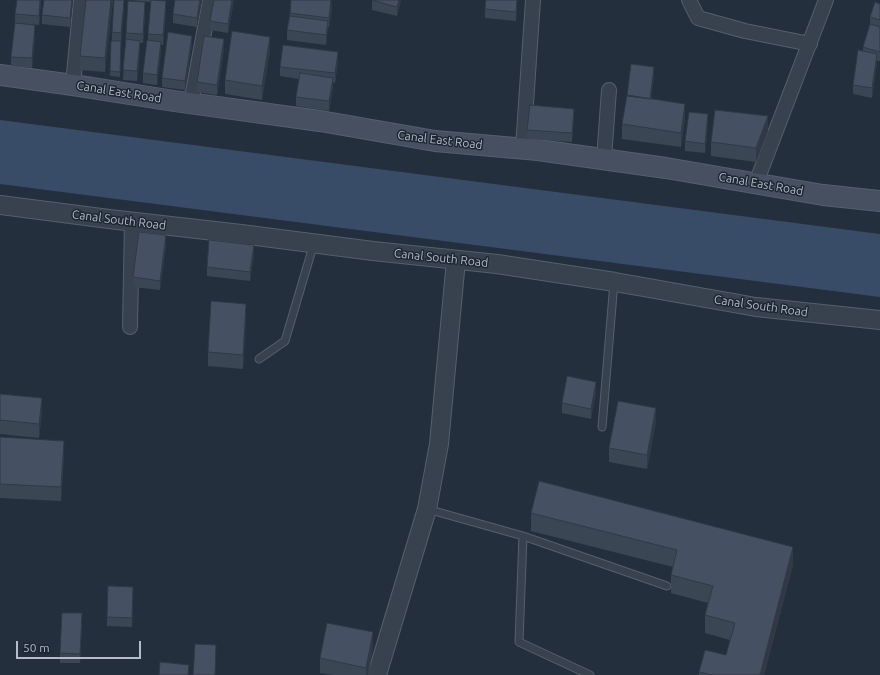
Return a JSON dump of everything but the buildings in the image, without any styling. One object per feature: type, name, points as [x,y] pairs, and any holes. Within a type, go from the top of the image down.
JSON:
[{"type":"main road","name":"Canal East Road","points":[[0,75],[320,121],[434,141],[523,148],[666,168],[824,195],[880,201]]},
{"type":"street","points":[[73,85],[80,0]]},
{"type":"street","points":[[191,103],[210,0]]},
{"type":"street","points":[[523,148],[533,0]]},
{"type":"street","points":[[690,0],[698,18],[745,31],[810,44]]},
{"type":"street","points":[[756,183],[826,0]]},
{"type":"street","points":[[604,159],[609,90]]},
{"type":"street","name":"Canal South Road","points":[[0,205],[373,251],[497,264],[614,282],[756,307],[880,320]]},
{"type":"street","points":[[130,327],[132,221]]},
{"type":"street","points":[[377,675],[427,509],[439,444],[456,260]]},
{"type":"lane","points":[[260,359],[285,341],[314,243]]},
{"type":"lane","points":[[602,427],[614,282]]},
{"type":"lane","points":[[427,509],[523,536],[667,586]]},
{"type":"lane","points":[[523,536],[519,642],[590,675]]},
{"type":"water","points":[[0,120],[880,234],[880,297],[0,184]]}]
